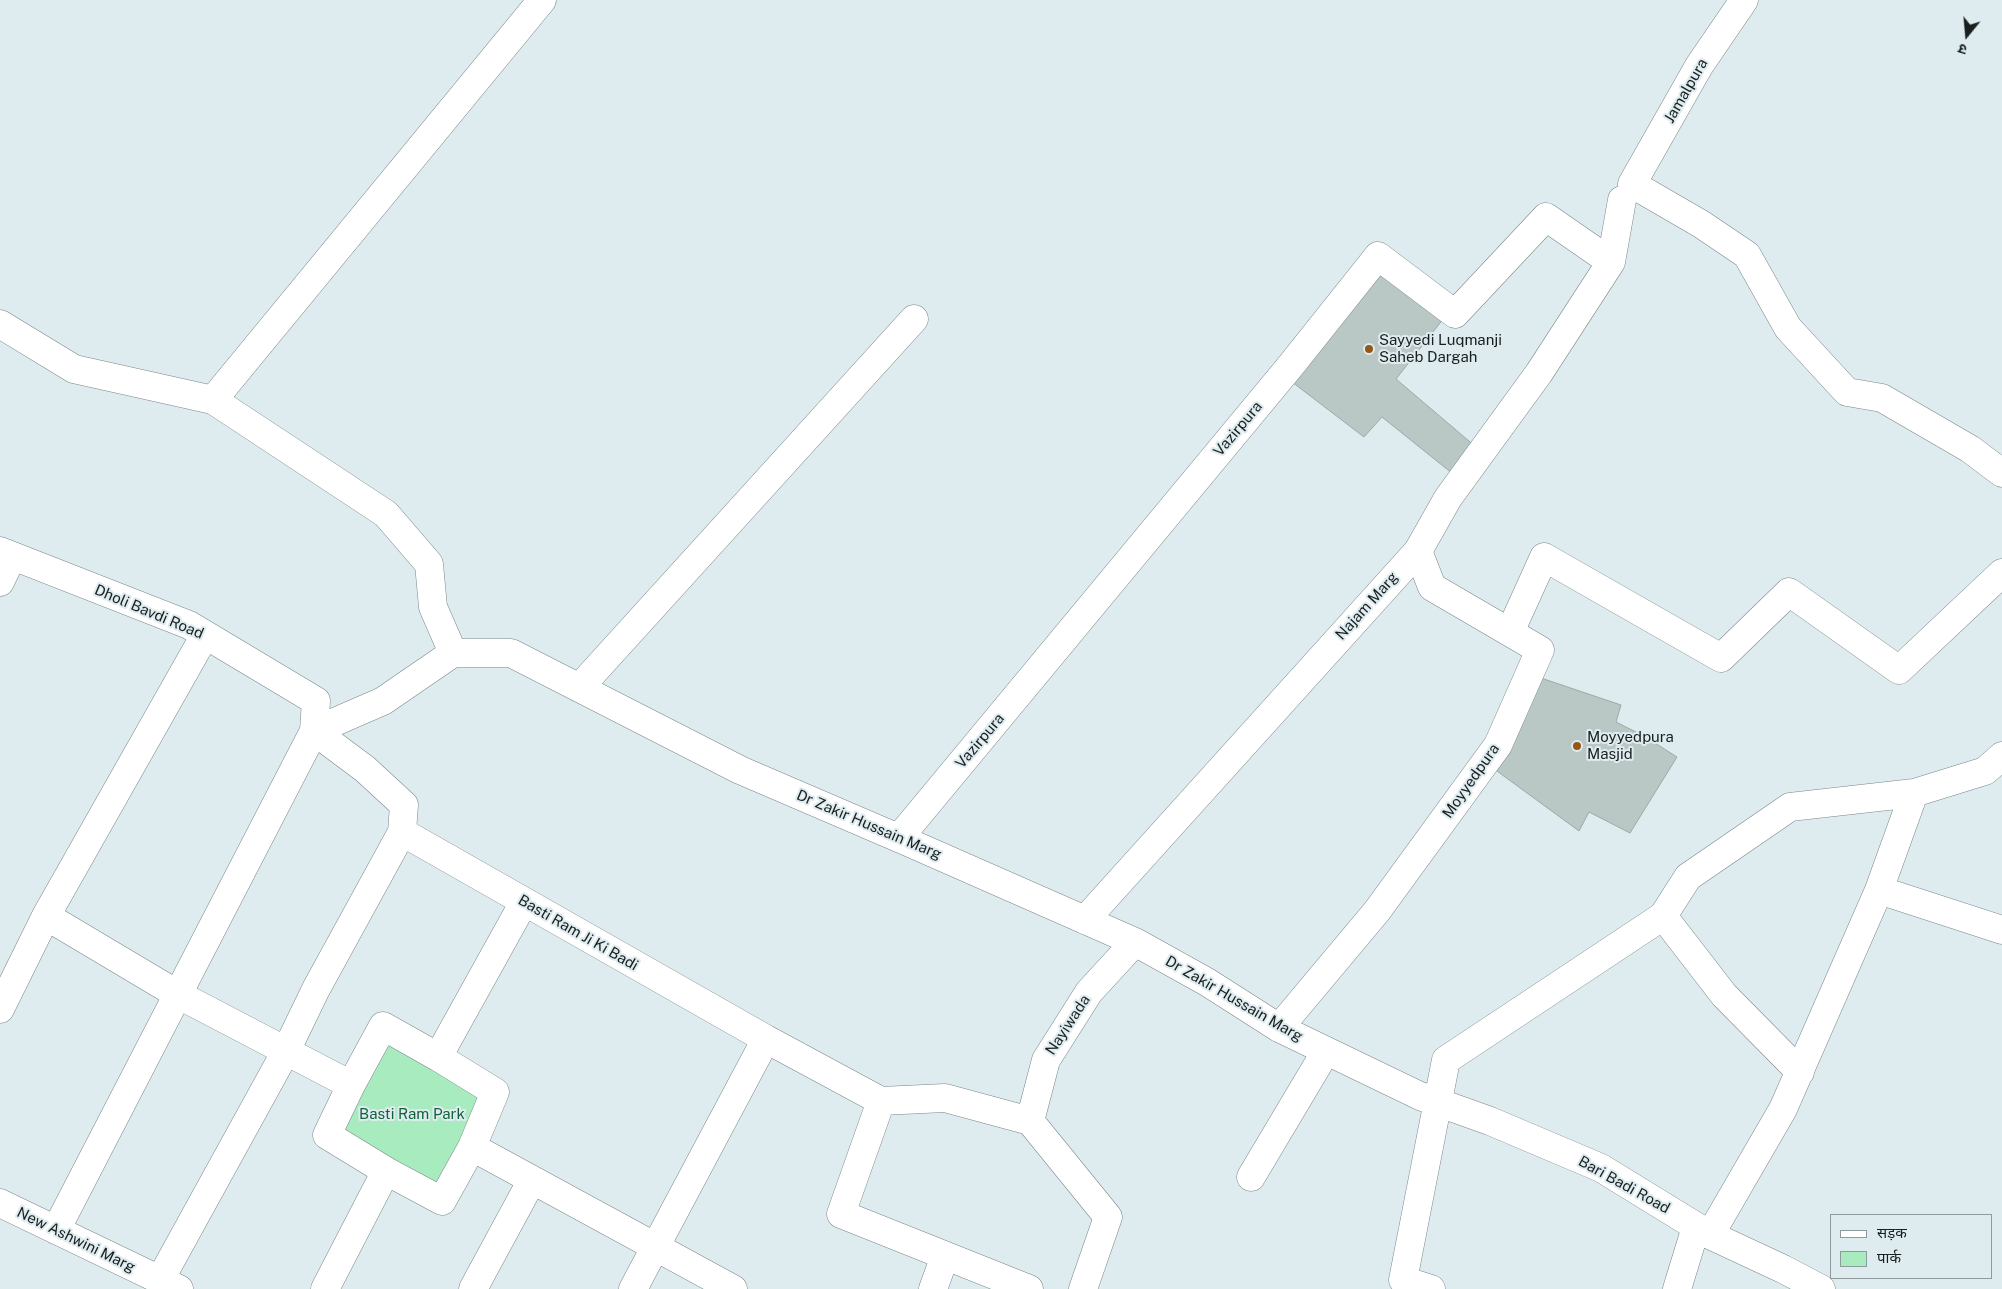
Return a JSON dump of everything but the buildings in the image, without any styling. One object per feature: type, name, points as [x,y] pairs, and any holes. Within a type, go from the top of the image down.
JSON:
[{"type":"street","points":[[213,400],[542,0]]},
{"type":"street","name":"Jamalpura","points":[[1611,262],[1627,192],[1699,66],[1744,0]]},
{"type":"street","points":[[1627,192],[1701,224],[1747,255],[1788,328],[1847,392],[1882,398],[1970,449],[2002,473]]},
{"type":"street","name":"Vazirpura","points":[[899,838],[1286,371],[1378,256],[1455,314],[1546,217],[1611,262]]},
{"type":"street","name":"Najam Marg","points":[[1085,920],[1418,550],[1448,498],[1539,373],[1611,262]]},
{"type":"street","points":[[579,688],[914,319]]},
{"type":"street","points":[[0,324],[74,369],[213,400],[386,514],[429,564],[433,606],[453,653],[383,701],[314,732],[56,1230]]},
{"type":"street","name":"Moyyedpura","points":[[1280,1028],[1377,911],[1498,745],[1540,650],[1432,587],[1418,550]]},
{"type":"street","points":[[0,582],[6,554]]},
{"type":"street","name":"Dholi Bavdi Road","points":[[6,554],[189,625],[316,701],[314,732]]},
{"type":"street","points":[[1510,632],[1544,557],[1721,658],[1789,592],[1899,670],[2002,572]]},
{"type":"street","points":[[0,1009],[46,916],[205,635]]},
{"type":"street","name":"Dr Zakir Hussain Marg","points":[[453,653],[511,654],[740,770],[1135,942],[1208,982],[1280,1028],[1429,1100]]},
{"type":"street","points":[[170,1284],[316,989],[402,832],[404,805],[365,769],[314,732]]},
{"type":"street","points":[[1431,1289],[1403,1280],[1429,1100],[1446,1060],[1663,916],[1688,877],[1790,807],[1914,793],[1985,771],[2002,756]]},
{"type":"street","points":[[1676,1289],[1703,1231],[1783,1109],[1879,890],[1914,793]]},
{"type":"street","name":"Basti Ram Ji Ki Badi","points":[[402,832],[766,1039],[881,1101]]},
{"type":"street","points":[[1879,890],[2002,930]]},
{"type":"street","points":[[438,1057],[524,902]]},
{"type":"street","points":[[46,916],[177,994],[351,1085]]},
{"type":"street","points":[[1663,916],[1724,995],[1800,1072]]},
{"type":"street","name":"Nayiwada","points":[[1030,1121],[1046,1060],[1089,992],[1135,942]]},
{"type":"street","points":[[383,1026],[438,1057],[495,1092],[472,1147],[442,1201],[327,1135],[351,1085],[383,1026]]},
{"type":"street","points":[[633,1289],[766,1039]]},
{"type":"street","points":[[1251,1177],[1326,1051]]},
{"type":"street","points":[[1029,1289],[841,1214],[881,1101],[945,1098],[1030,1121],[1108,1217],[1082,1289]]},
{"type":"street","name":"Bari Badi Road","points":[[1429,1100],[1490,1120],[1601,1168],[1703,1231],[1820,1289]]},
{"type":"street","points":[[472,1147],[733,1289]]},
{"type":"street","points":[[326,1289],[386,1170]]},
{"type":"street","points":[[473,1289],[532,1180]]},
{"type":"street","name":"New Ashwini Marg","points":[[0,1203],[170,1284]]},
{"type":"street","points":[[933,1289],[945,1256]]},
{"type":"green space","name":"Basti Ram Park","points":[[385,1041],[483,1095],[438,1188],[340,1134]]},
{"type":"place","name":"Sayyedi Luqmanji Saheb Dargah","points":[[1369,349]]},
{"type":"place","name":"Moyyedpura Masjid","points":[[1577,746]]}]
